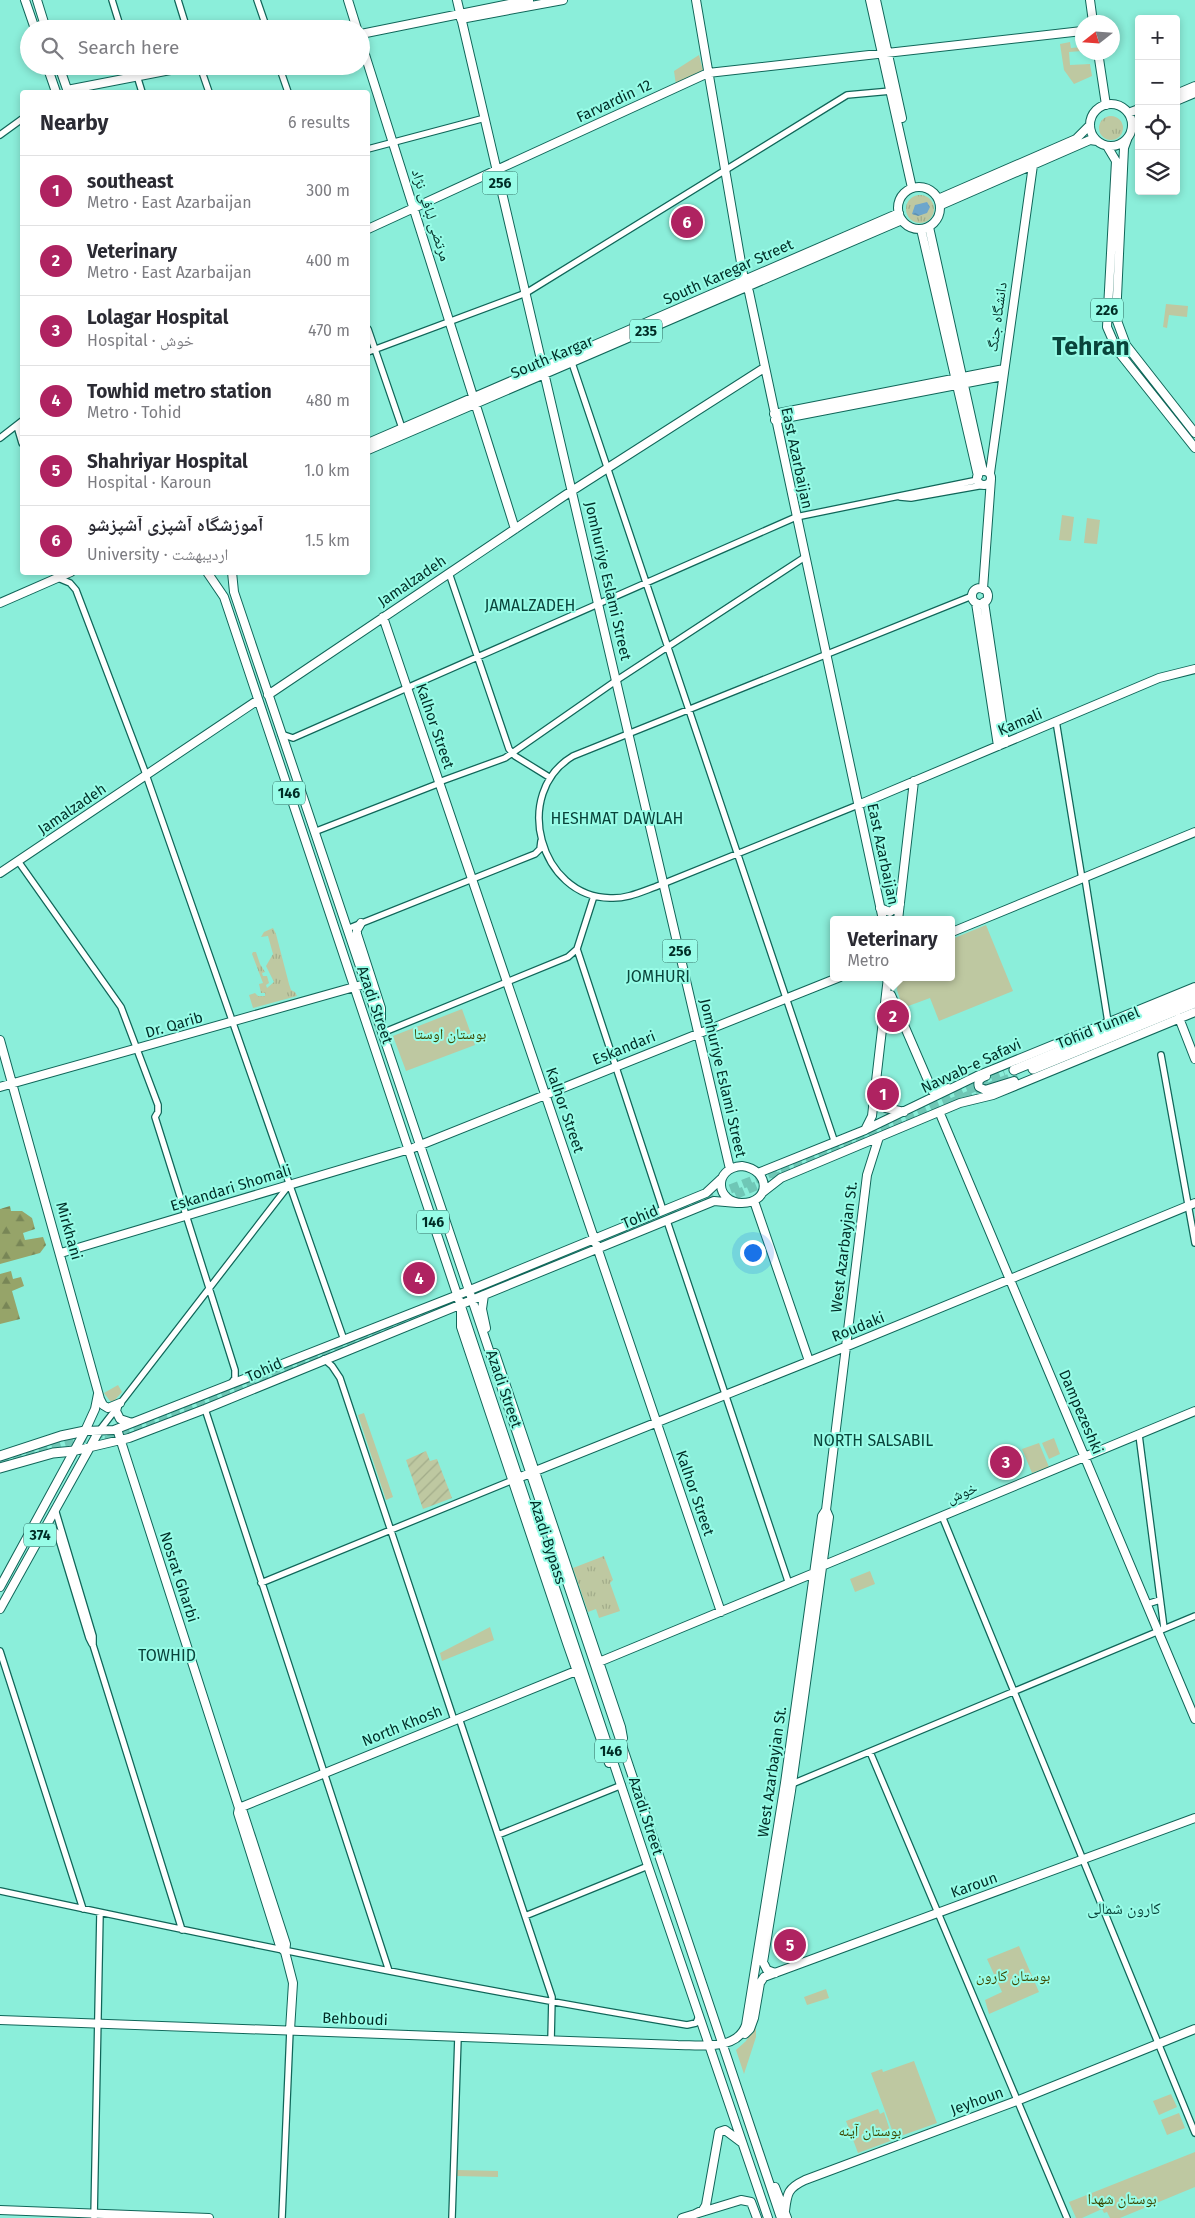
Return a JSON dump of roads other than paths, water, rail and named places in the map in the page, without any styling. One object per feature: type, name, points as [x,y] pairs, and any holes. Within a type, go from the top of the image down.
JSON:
[{"type":"highway","name":"Tohid Tunnel","points":[[1016,1073],[1191,1005],[1195,995]]},
{"type":"highway","points":[[0,1456],[61,1436],[85,1431]]},
{"type":"highway","points":[[0,1468],[53,1453],[74,1451]]},
{"type":"main road","points":[[26,0],[32,20]]},
{"type":"main road","points":[[37,0],[43,20]]},
{"type":"main road","points":[[348,0],[354,20]]},
{"type":"main road","name":"Jomhuriye Eslami Street","points":[[457,0],[599,603],[614,682],[629,733],[730,1169]]},
{"type":"main road","points":[[461,16],[529,0]]},
{"type":"main road","points":[[370,32],[456,16],[563,0]]},
{"type":"main road","name":"East Azarbaijan","points":[[696,0],[745,284],[882,916]]},
{"type":"main road","points":[[870,0],[885,53]]},
{"type":"main road","points":[[876,0],[885,53],[915,188]]},
{"type":"main road","points":[[1090,0],[1092,15]]},
{"type":"main road","name":"Farvardin 12","points":[[370,228],[708,73],[1075,32]]},
{"type":"main road","points":[[1099,60],[1106,105]]},
{"type":"main road","name":"مرتضی لبافی نژاد","points":[[370,70],[516,529]]},
{"type":"main road","points":[[50,75],[56,90]]},
{"type":"main road","points":[[62,75],[67,90]]},
{"type":"main road","points":[[72,90],[142,75]]},
{"type":"main road","points":[[1180,92],[1195,86]]},
{"type":"main road","points":[[1180,99],[1195,93]]},
{"type":"main road","points":[[1106,105],[1118,106],[1133,117],[1131,131],[1121,144],[1107,146],[1090,140],[940,202],[1076,139],[1090,125],[1095,111],[1106,105]]},
{"type":"main road","points":[[1090,125],[1092,134],[1097,141]]},
{"type":"main road","name":"226","points":[[1128,136],[1124,148],[1116,318],[1126,345],[1195,433]]},
{"type":"main road","name":"226","points":[[1107,146],[1116,161],[1107,327],[1117,350],[1195,448]]},
{"type":"main road","name":"دانشگاه جنگ","points":[[977,600],[988,596],[981,589],[984,478],[991,464],[1033,165]]},
{"type":"main road","points":[[915,188],[930,190],[940,202],[937,220],[925,228],[912,228],[900,216],[899,202],[902,196],[915,188]]},
{"type":"main road","name":"South Karegar Street","points":[[544,371],[900,216]]},
{"type":"main road","points":[[925,228],[984,478]]},
{"type":"main road","name":"South Kargar","points":[[370,449],[544,371],[572,363],[745,284]]},
{"type":"main road","name":"Jamalzadeh","points":[[268,695],[572,491],[764,368]]},
{"type":"main road","points":[[775,417],[1004,373]]},
{"type":"main road","name":"235","points":[[370,442],[476,400]]},
{"type":"main road","points":[[1163,408],[1168,409],[1171,402]]},
{"type":"main road","points":[[0,603],[65,575]]},
{"type":"main road","name":"Azadi Street","points":[[209,575],[224,598],[461,1304]]},
{"type":"main road","name":"Azadi Street","points":[[232,575],[234,592],[347,929],[369,983],[382,1033],[471,1300],[532,1472],[625,1755],[724,2044],[763,2166],[777,2190],[784,2216]]},
{"type":"main road","points":[[981,589],[975,590],[1002,744]]},
{"type":"main road","name":"Kalhor Street","points":[[383,617],[721,1612]]},
{"type":"main road","name":"Kamali","points":[[858,805],[1159,678],[1195,669]]},
{"type":"main road","name":"Jamalzadeh","points":[[0,873],[258,700]]},
{"type":"main road","points":[[898,916],[914,781]]},
{"type":"main road","points":[[955,931],[1195,832]]},
{"type":"main road","points":[[880,908],[890,912],[900,904]]},
{"type":"main road","points":[[361,924],[356,934],[369,983]]},
{"type":"main road","name":"Eskandari","points":[[419,1145],[830,981]]},
{"type":"main road","points":[[865,1130],[872,1116],[888,981]]},
{"type":"main road","points":[[893,981],[879,1090],[886,1108],[904,1112]]},
{"type":"main road","name":"Dr. Qarib","points":[[0,1087],[369,983]]},
{"type":"main road","name":"Navvab-e Safavi","points":[[758,1173],[865,1130],[977,1076],[1069,1040],[1195,986]]},
{"type":"main road","points":[[891,995],[933,1092],[958,1086]]},
{"type":"main road","name":"Navvab-e Safavi","points":[[763,1192],[781,1178],[960,1103],[993,1095],[1179,1018],[1191,1005]]},
{"type":"main road","points":[[1179,1018],[1195,1059]]},
{"type":"main road","name":"Mirkhani","points":[[0,1040],[14,1083],[99,1387],[100,1399],[105,1406],[119,1405]]},
{"type":"main road","points":[[1064,1065],[1048,1068],[990,1090],[982,1089],[978,1086],[978,1081],[982,1078],[1043,1054],[1069,1040]]},
{"type":"main road","points":[[893,1132],[905,1130],[973,1104],[982,1098]]},
{"type":"main road","name":"Dampezeshki","points":[[941,1116],[1147,1604],[1161,1630],[1195,1719]]},
{"type":"main road","name":"West Azarbayjan St.","points":[[741,2036],[746,2025],[789,1784],[814,1573],[822,1516],[826,1510],[867,1175],[879,1137]]},
{"type":"main road","name":"Eskandari Shomali","points":[[61,1253],[419,1145]]},
{"type":"main road","points":[[821,1149],[825,1160]]},
{"type":"main road","points":[[742,1166],[758,1173],[764,1183],[763,1192],[754,1201],[737,1203],[724,1195],[721,1179],[730,1169],[742,1166]]},
{"type":"main road","name":"Tohid","points":[[85,1431],[117,1429],[229,1386],[468,1291],[706,1193],[721,1179]]},
{"type":"main road","name":"Tohid","points":[[74,1451],[121,1441],[205,1409],[714,1201],[737,1203]]},
{"type":"main road","points":[[754,1201],[809,1361]]},
{"type":"main road","name":"Roudaki","points":[[516,1479],[845,1347],[1192,1204]]},
{"type":"main road","points":[[484,1296],[482,1309],[484,1321],[532,1472]]},
{"type":"main road","points":[[471,1300],[484,1321]]},
{"type":"main road","name":"Azadi Bypass","points":[[461,1304],[461,1327],[516,1479],[576,1671],[611,1767],[622,1785]]},
{"type":"main road","points":[[344,1340],[347,1350]]},
{"type":"main road","points":[[85,1431],[95,1409],[99,1387]]},
{"type":"main road","points":[[119,1405],[116,1411],[120,1419],[129,1423],[134,1422]]},
{"type":"main road","name":"خوش","points":[[822,1566],[1195,1411]]},
{"type":"main road","name":"Nosrat Gharbi","points":[[117,1429],[239,1808],[238,1813],[280,1946],[285,1952],[293,1983],[290,2030]]},
{"type":"main road","name":"374","points":[[0,1587],[85,1431]]},
{"type":"main road","name":"374","points":[[0,1608],[98,1431]]},
{"type":"main road","name":"Azadi Bypass","points":[[532,1472],[600,1662],[621,1727],[625,1755]]},
{"type":"main road","name":"Azadi Street","points":[[516,1479],[622,1785],[768,2218]]},
{"type":"main road","name":"West Azarbayjan St.","points":[[775,1973],[767,1970],[763,1962],[829,1516],[826,1510]]},
{"type":"main road","points":[[40,1515],[49,1520]]},
{"type":"main road","points":[[600,1662],[814,1573]]},
{"type":"main road","name":"North Khosh","points":[[239,1808],[576,1671]]},
{"type":"main road","name":"Karoun","points":[[741,2036],[748,2032],[753,2022],[760,1983],[764,1977],[1195,1818]]},
{"type":"main road","name":"Behboudi","points":[[0,2020],[550,2041],[724,2044]]},
{"type":"main road","name":"Jeyhoun","points":[[784,2216],[786,2197],[792,2187],[805,2180],[1019,2100],[1195,2029]]},
{"type":"main road","points":[[713,2056],[724,2044],[741,2036]]},
{"type":"main road","points":[[695,2214],[703,2210],[706,2205],[718,2133],[721,2130],[725,2130],[742,2142]]},
{"type":"main road","points":[[760,2197],[762,2218]]},
{"type":"main road","points":[[682,2218],[739,2200],[751,2202],[758,2218]]},
{"type":"main road","points":[[0,2210],[94,2216],[209,2218]]},
{"type":"street","points":[[112,0],[118,20]]},
{"type":"street","points":[[178,0],[184,20]]},
{"type":"street","points":[[257,0],[264,20]]},
{"type":"street","points":[[203,75],[208,90]]},
{"type":"street","points":[[282,75],[287,90]]},
{"type":"street","points":[[137,76],[141,90]]},
{"type":"street","points":[[370,351],[526,293],[847,96],[893,90]]},
{"type":"street","points":[[370,148],[485,118]]},
{"type":"street","points":[[0,136],[20,121]]},
{"type":"street","points":[[370,335],[402,428]]},
{"type":"street","points":[[572,363],[835,1143]]},
{"type":"street","points":[[0,438],[20,423]]},
{"type":"street","points":[[16,426],[20,437]]},
{"type":"street","points":[[281,734],[293,738],[796,517],[984,478]]},
{"type":"street","points":[[314,832],[503,759],[614,682],[805,557]]},
{"type":"street","points":[[449,573],[511,753],[549,777]]},
{"type":"street","points":[[58,578],[70,583],[76,590],[146,776],[344,1340]]},
{"type":"street","points":[[551,862],[542,840],[538,823],[538,809],[549,777],[555,769],[572,756],[826,656],[977,600]]},
{"type":"street","points":[[1056,721],[1108,1022]]},
{"type":"street","points":[[535,854],[543,856],[572,884],[594,896],[621,897],[664,884],[858,805]]},
{"type":"street","points":[[347,929],[535,854],[540,849],[542,840]]},
{"type":"street","points":[[18,861],[121,1007],[158,1105],[158,1112],[155,1117],[235,1370],[235,1378],[229,1386]]},
{"type":"street","points":[[594,896],[577,949],[663,1210]]},
{"type":"street","points":[[382,1033],[560,961],[577,949]]},
{"type":"street","points":[[1161,1055],[1192,1204],[1195,1243]]},
{"type":"street","points":[[285,1176],[293,1181],[304,1180]]},
{"type":"street","points":[[98,1431],[289,1185]]},
{"type":"street","points":[[270,1190],[276,1192],[277,1201]]},
{"type":"street","points":[[666,1221],[789,1584]]},
{"type":"street","points":[[324,1359],[332,1366],[340,1378],[390,1530],[525,1916],[553,2002],[550,2041]]},
{"type":"street","points":[[205,1409],[260,1583],[389,1971]]},
{"type":"street","points":[[1139,1435],[1160,1600],[1161,1630]]},
{"type":"street","points":[[260,1583],[516,1479]]},
{"type":"street","points":[[55,1509],[93,1636],[93,1645]]},
{"type":"street","points":[[942,1516],[1160,2043],[1195,2133]]},
{"type":"street","points":[[44,1528],[53,1529],[57,1533],[182,1930]]},
{"type":"street","points":[[1147,1604],[1160,1600]]},
{"type":"street","points":[[789,1784],[1195,1616]]},
{"type":"street","points":[[0,1651],[83,1909]]},
{"type":"street","points":[[870,1752],[1019,2100],[1067,2218]]},
{"type":"street","points":[[498,1835],[622,1785]]},
{"type":"street","points":[[525,1916],[648,1866]]},
{"type":"street","points":[[0,1891],[285,1952],[553,2002],[687,2025],[696,2024],[699,2015]]},
{"type":"street","points":[[94,2216],[100,1913]]},
{"type":"street","points":[[282,2218],[290,2030]]},
{"type":"street","points":[[452,2218],[458,2037]]},
{"type":"water","points":[[927,202],[930,207],[927,213],[918,216],[912,214],[915,205]]},
{"type":"tunnel","points":[[617,1233],[800,1162],[1005,1074]]},
{"type":"tunnel","points":[[951,1103],[1017,1075]]},
{"type":"tunnel","points":[[723,1200],[782,1175]]},
{"type":"tunnel","points":[[94,1433],[114,1435],[146,1424],[366,1338],[424,1311]]},
{"type":"tunnel","points":[[0,1462],[73,1440],[84,1438],[111,1441]]},
{"type":"place","name":"آموزشگاه آشپزی آشپزشو","points":[[687,222]]},
{"type":"place","name":"Veterinary","points":[[893,1016]]},
{"type":"place","name":"southeast","points":[[883,1094]]},
{"type":"place","name":"Towhid metro station","points":[[419,1278]]},
{"type":"place","name":"Lolagar Hospital","points":[[1006,1462]]},
{"type":"place","name":"Shahriyar Hospital","points":[[790,1945]]},
{"type":"district","name":"Tehran","points":[[1091,347]]},
{"type":"district","name":"JAMALZADEH","points":[[530,605]]},
{"type":"district","name":"HESHMAT DAWLAH","points":[[617,818]]},
{"type":"district","name":"JOMHURI","points":[[658,976]]},
{"type":"district","name":"NORTH SALSABIL","points":[[873,1440]]},
{"type":"district","name":"TOWHID","points":[[167,1655]]},
{"type":"district","name":"کارون شمالی","points":[[1124,1908]]},
{"type":"park label","name":"بوستان اوستا","points":[[450,1034]]},
{"type":"park label","name":"بوستان کارون","points":[[1013,1976]]},
{"type":"park label","name":"بوستان آینه","points":[[870,2131]]},
{"type":"park label","name":"بوستان شهدا","points":[[1122,2199]]}]
